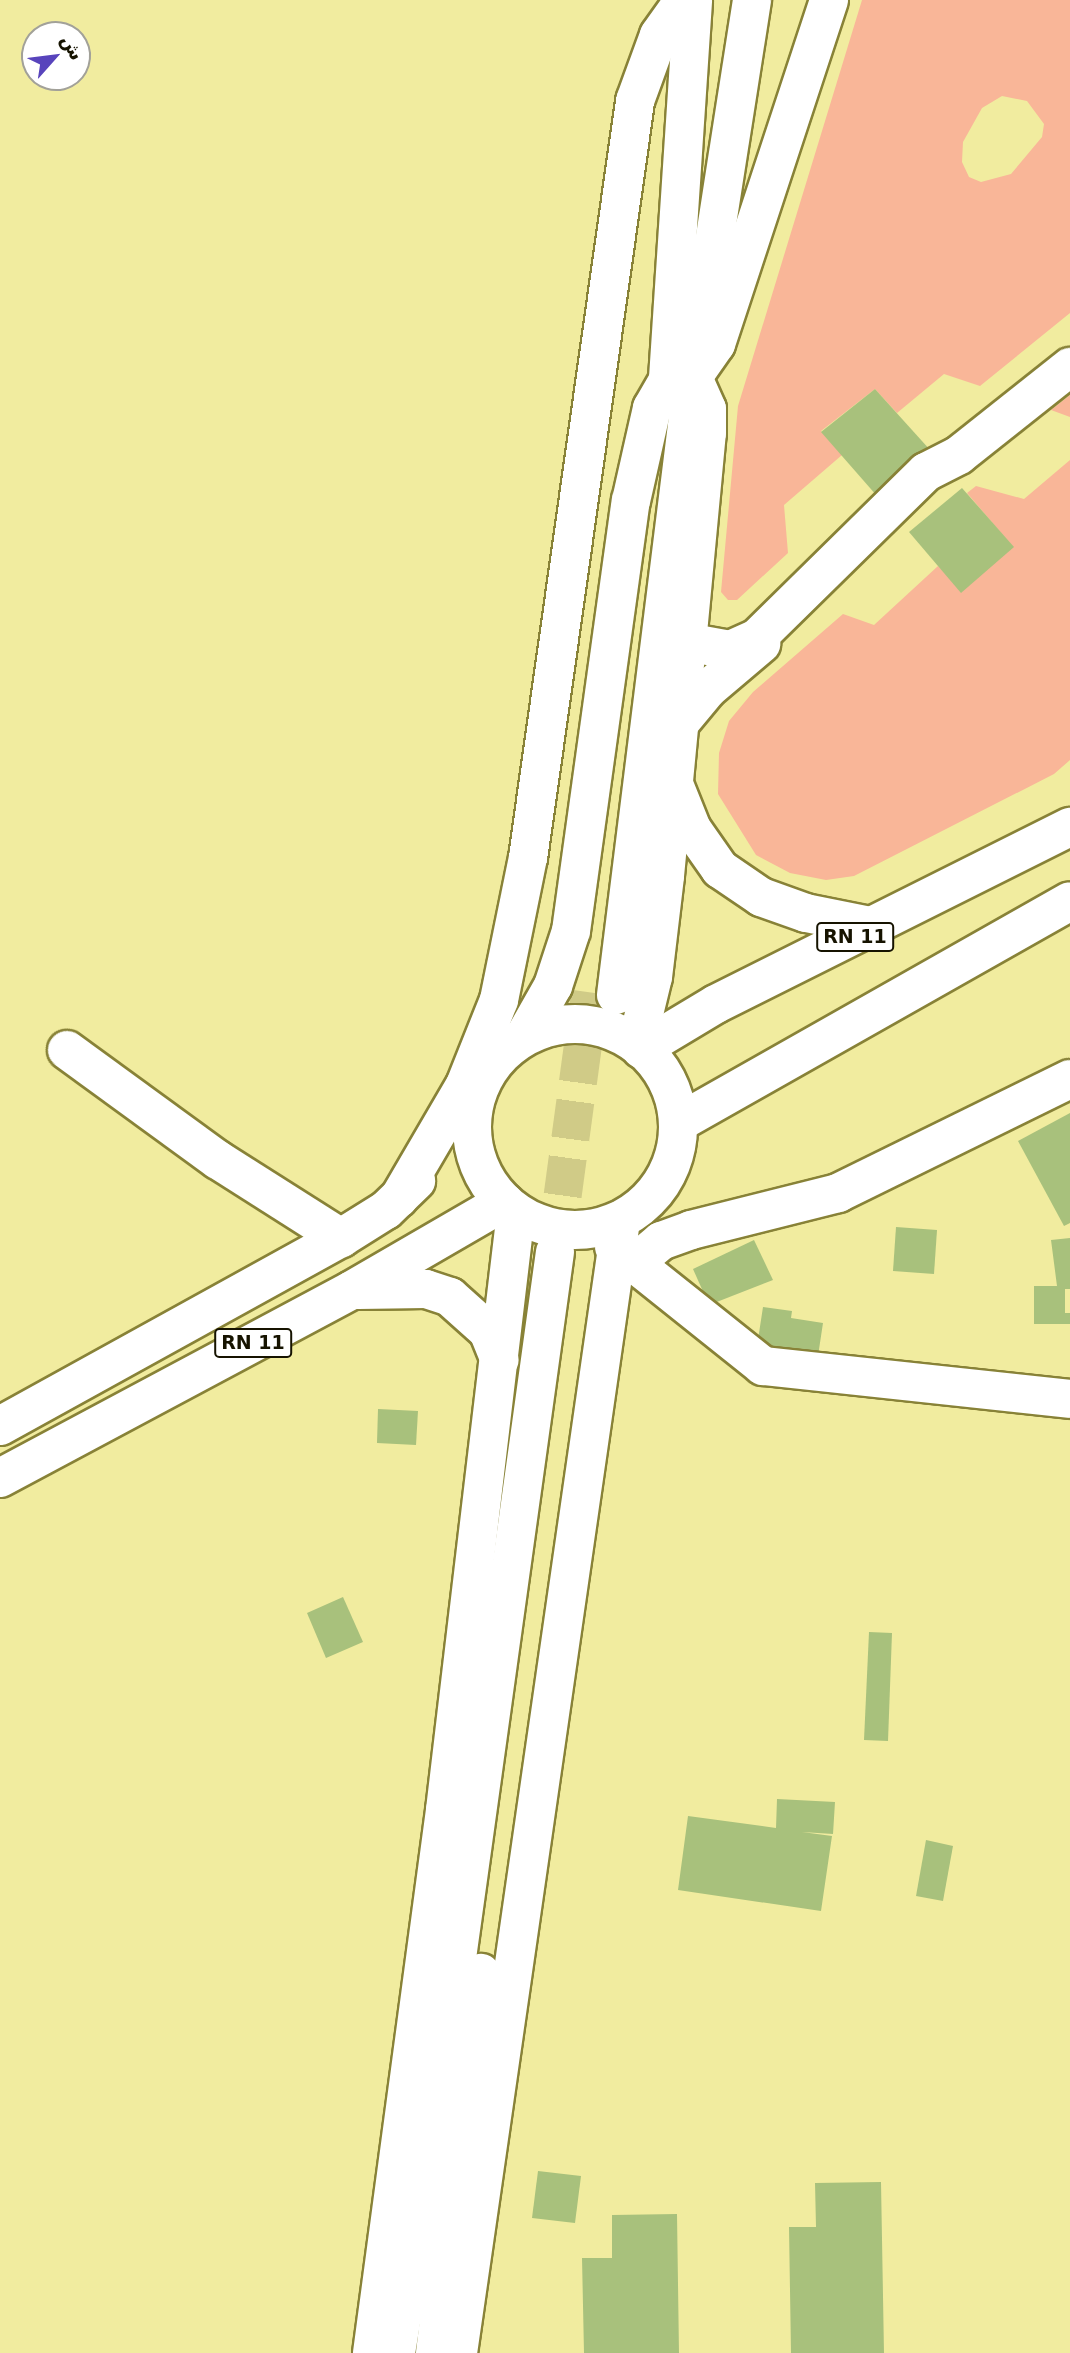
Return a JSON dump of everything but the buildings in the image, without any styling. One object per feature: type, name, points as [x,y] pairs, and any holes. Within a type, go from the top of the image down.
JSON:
[{"type":"main road","points":[[524,1037],[553,986],[571,931],[631,501],[652,408],[716,344],[829,0]]},
{"type":"main road","points":[[680,379],[690,6]]},
{"type":"main road","points":[[690,6],[702,26],[726,32],[751,11]]},
{"type":"main road","points":[[398,1198],[465,1085],[499,1000],[530,845],[635,101],[659,35],[690,6]]},
{"type":"main road","points":[[603,993],[680,379],[717,204],[751,11]]},
{"type":"main road","points":[[687,642],[730,650],[757,638],[878,514],[926,472],[959,455],[1070,367]]},
{"type":"main road","points":[[639,1046],[653,977],[708,421],[704,398],[680,379]]},
{"type":"main road","points":[[678,725],[708,689],[940,489],[959,455]]},
{"type":"main road","points":[[674,785],[692,829],[730,876],[761,897],[806,913],[875,927]]},
{"type":"main road","name":"RN 11","points":[[639,1046],[716,1004],[875,927],[1070,827]]},
{"type":"main road","points":[[678,1123],[1070,901]]},
{"type":"main road","points":[[396,2353],[438,2095],[601,1247],[664,1180],[675,1153],[678,1123],[668,1087],[639,1046],[605,1028],[577,1024],[550,1027],[524,1037],[497,1059],[479,1090],[472,1125],[475,1153],[486,1180],[510,1207],[549,1228],[586,1230],[601,1247],[763,1366],[1070,1399]]},
{"type":"main road","points":[[66,1049],[218,1160],[341,1238]]},
{"type":"main road","points":[[601,1247],[661,1241],[691,1230],[838,1194],[1070,1079]]},
{"type":"main road","name":"RN 11","points":[[0,1426],[341,1238],[398,1198],[472,1125]]},
{"type":"main road","points":[[372,2353],[500,1360],[510,1207]]},
{"type":"main road","name":"RN 11","points":[[0,1478],[510,1207]]},
{"type":"main road","points":[[435,2353],[484,1953],[601,1247]]},
{"type":"main road","points":[[458,2353],[550,1732],[601,1247]]},
{"type":"main road","points":[[352,1290],[426,1289],[450,1297],[488,1331],[500,1360]]},
{"type":"shaded area","points":[[862,0],[1070,0],[1070,313],[980,386],[944,374],[897,413],[875,389],[821,431],[842,455],[784,505],[788,553],[737,600],[728,600],[721,592],[738,406]],"holes":[[[1002,96],[1027,101],[1044,124],[1042,137],[1011,174],[981,182],[969,177],[962,162],[963,142],[982,108]]]},
{"type":"shaded area","points":[[1070,395],[1070,417],[1051,410]]},
{"type":"shaded area","points":[[1070,460],[1070,760],[1054,774],[854,876],[826,880],[790,873],[756,855],[718,794],[719,753],[729,721],[753,692],[843,614],[874,625],[938,566],[943,571],[1013,547],[967,493],[976,486],[1024,499]]},
{"type":"tunnel","points":[[555,1252],[590,992]]}]
